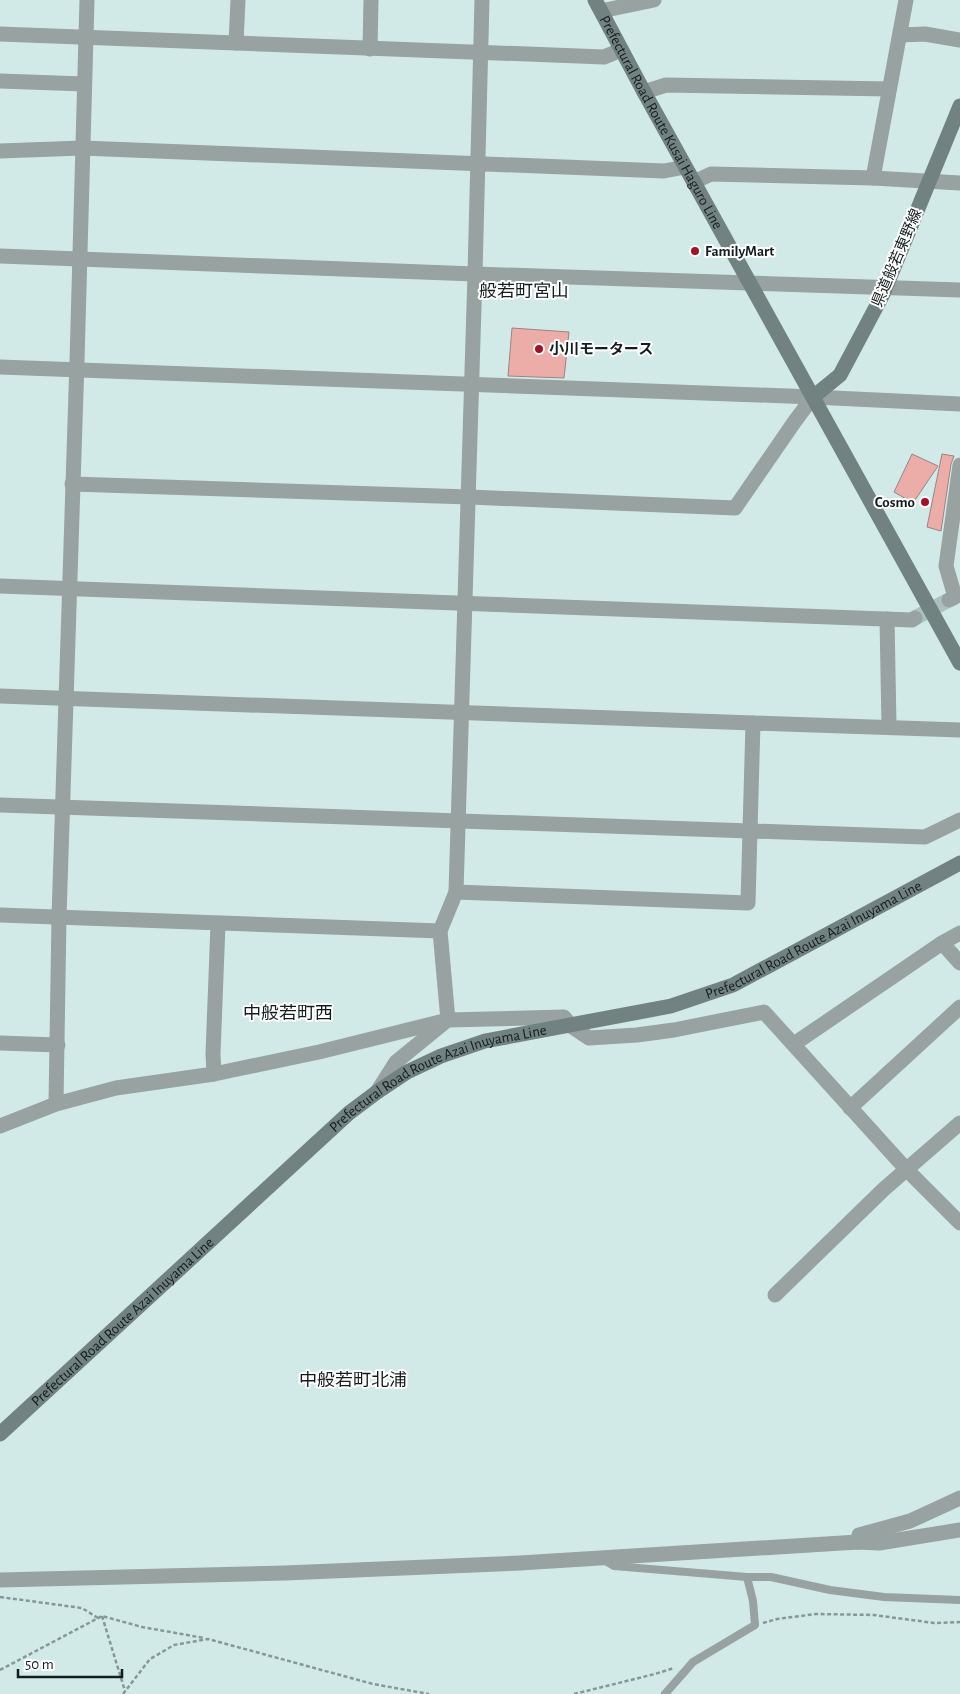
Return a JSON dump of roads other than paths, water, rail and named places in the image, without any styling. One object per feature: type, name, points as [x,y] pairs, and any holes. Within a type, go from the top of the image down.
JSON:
[{"type":"main road","name":"Prefectural Road Route Kusai Haguro Line","points":[[598,6],[960,664]]},
{"type":"main road","name":"県道般若東野線","points":[[814,397],[840,375],[886,288],[960,106]]},
{"type":"main road","name":"Prefectural Road Route Azai Inuyama Line","points":[[0,1434],[349,1113],[376,1092],[407,1072],[450,1053],[485,1041],[671,1006],[733,985],[960,863]]},
{"type":"street","points":[[56,1104],[62,807],[87,0]]},
{"type":"street","points":[[236,43],[238,0]]},
{"type":"street","points":[[370,49],[371,0]]},
{"type":"street","points":[[448,1020],[440,931],[456,892],[476,274],[482,0]]},
{"type":"street","points":[[598,6],[654,0]]},
{"type":"street","points":[[873,178],[906,0]]},
{"type":"street","points":[[0,34],[604,57],[621,50]]},
{"type":"street","points":[[900,35],[925,34],[960,40]]},
{"type":"street","points":[[0,80],[84,84]]},
{"type":"street","points":[[644,92],[666,84],[889,89]]},
{"type":"street","points":[[0,151],[82,148],[664,171],[685,167]]},
{"type":"street","points":[[694,182],[711,174],[960,182]]},
{"type":"street","points":[[0,256],[960,290]]},
{"type":"street","points":[[0,367],[960,404]]},
{"type":"street","points":[[72,484],[469,496],[735,508],[795,421],[814,397]]},
{"type":"street","points":[[955,599],[946,566],[956,518],[960,465]]},
{"type":"street","points":[[0,586],[912,620],[915,618]]},
{"type":"street","points":[[887,619],[889,726]]},
{"type":"street","points":[[0,696],[960,730]]},
{"type":"street","points":[[456,892],[748,903],[753,723]]},
{"type":"street","points":[[0,805],[925,837],[960,820]]},
{"type":"street","points":[[0,915],[440,931]]},
{"type":"street","points":[[214,1074],[213,1054],[218,924]]},
{"type":"street","points":[[794,1044],[942,943],[960,933]]},
{"type":"street","points":[[942,943],[960,963]]},
{"type":"street","points":[[850,1108],[960,1006]]},
{"type":"street","points":[[0,1126],[56,1104],[116,1088],[214,1074],[319,1052],[448,1020],[564,1017],[571,1026],[588,1038],[637,1035],[674,1030],[764,1012],[906,1169],[960,1223]]},
{"type":"street","points":[[376,1092],[396,1062],[448,1020]]},
{"type":"street","points":[[0,1043],[58,1045]]},
{"type":"street","points":[[776,1295],[906,1169],[960,1123]]},
{"type":"street","points":[[858,1542],[859,1535],[910,1521],[960,1498]]},
{"type":"street","points":[[0,1580],[286,1573],[520,1563],[858,1542],[879,1543],[960,1530]]},
{"type":"lane","points":[[600,1557],[614,1566],[747,1577],[771,1577],[830,1590],[884,1597],[960,1600]]},
{"type":"lane","points":[[665,1694],[693,1662],[755,1625],[753,1601],[747,1577]]},
{"type":"tunnel","points":[[915,618],[949,600]]},
{"type":"place","name":"FamilyMart","points":[[695,251]]},
{"type":"place","name":"小川モータース","points":[[539,349]]},
{"type":"place","name":"Cosmo","points":[[925,502]]},
{"type":"district","name":"般若町宮山","points":[[524,292]]},
{"type":"district","name":"中般若町西","points":[[288,1014]]},
{"type":"district","name":"中般若町北浦","points":[[353,1381]]}]
